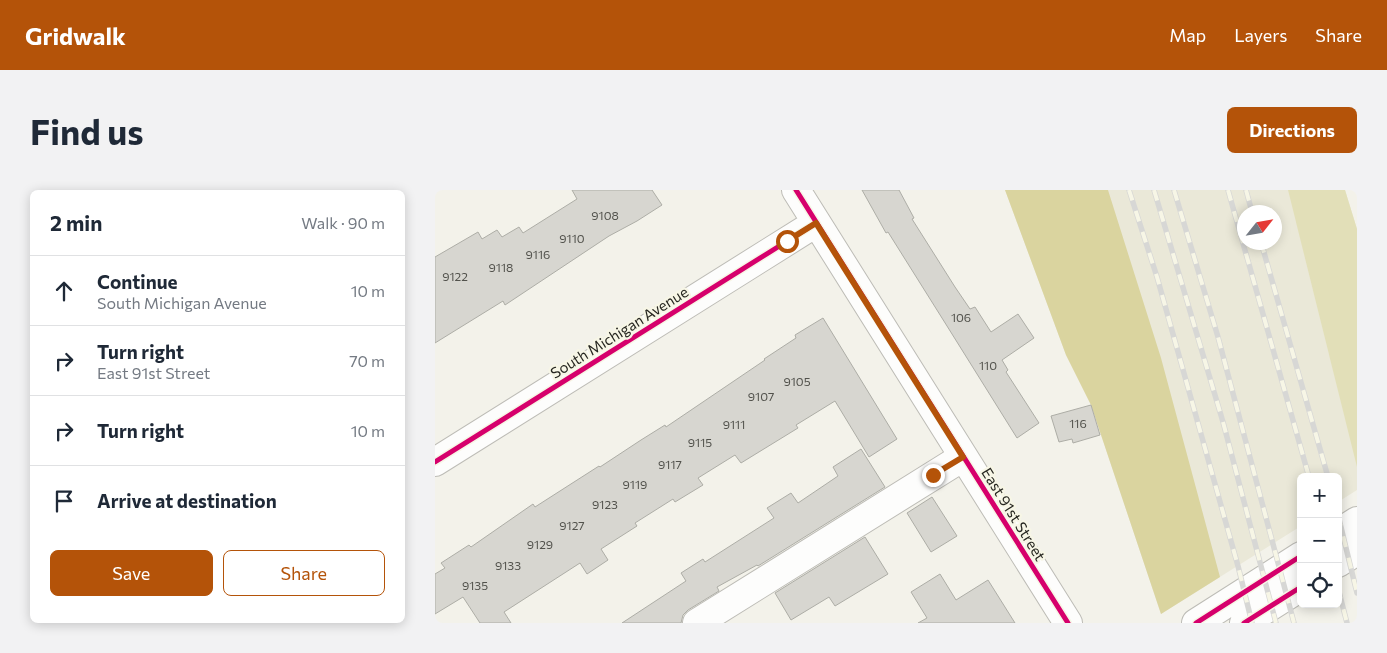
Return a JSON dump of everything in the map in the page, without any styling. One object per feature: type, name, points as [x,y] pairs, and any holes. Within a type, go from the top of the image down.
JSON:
[{"type":"street","name":"East 91st Street","points":[[796,190],[1068,623]]},
{"type":"street","name":"South Michigan Avenue","points":[[435,462],[816,223]]},
{"type":"street","points":[[697,623],[963,457]]},
{"type":"street","points":[[1342,530],[1357,521]]},
{"type":"street","points":[[1342,560],[1357,551]]},
{"type":"street","points":[[1196,623],[1297,559]]},
{"type":"street","points":[[1244,623],[1297,590]]},
{"type":"shaded area","points":[[1005,190],[1345,190],[1357,229],[1357,490],[1342,499],[1342,473],[1297,473],[1297,529],[1161,614],[1091,405],[1066,355]]},
{"type":"shaded area","points":[[1005,190],[1108,190],[1161,358],[1220,577],[1161,614],[1091,405],[1066,355]]},
{"type":"shaded area","points":[[1288,190],[1345,190],[1357,229],[1357,467]]},
{"type":"building","points":[[572,190],[652,190],[662,205],[609,236],[505,305],[503,301],[435,343],[435,257],[478,232],[482,239],[497,230],[502,237],[519,227],[523,233],[577,199]]},
{"type":"building","points":[[862,190],[899,190],[914,218],[912,219],[955,287],[970,309],[975,307],[991,332],[1018,314],[1034,338],[1002,360],[1008,370],[1006,372],[1039,423],[1017,438],[888,232],[886,233]]},
{"type":"building","points":[[823,318],[897,439],[869,457],[835,401],[796,425],[798,428],[741,463],[735,455],[698,478],[703,485],[675,502],[673,499],[635,523],[637,526],[601,549],[608,560],[587,574],[580,563],[504,612],[511,623],[480,623],[463,597],[435,614],[435,574],[445,568],[441,563],[469,545],[471,547],[533,504],[535,507],[665,425],[666,427],[796,338],[795,335]]},
{"type":"building","points":[[1091,405],[1100,435],[1073,443],[1072,439],[1059,442],[1051,416]]},
{"type":"building","points":[[861,449],[885,487],[758,566],[717,587],[719,591],[683,615],[681,623],[622,623],[686,581],[681,573],[703,559],[705,562],[774,518],[767,508],[791,493],[798,503],[838,476],[833,467]]},
{"type":"building","points":[[932,497],[957,536],[931,552],[907,513]]},
{"type":"building","points":[[865,537],[888,574],[835,606],[829,597],[791,620],[775,593]]},
{"type":"building","points":[[940,574],[956,600],[988,580],[1015,623],[918,623],[927,618],[911,592]]},
{"type":"railway","points":[[1129,190],[1157,277],[1238,566],[1252,623]]},
{"type":"railway","points":[[1154,190],[1223,422],[1276,623]]},
{"type":"railway","points":[[1174,190],[1218,337],[1294,623]]},
{"type":"railway","points":[[1228,190],[1308,473]]},
{"type":"railway","points":[[1246,190],[1250,205]]},
{"type":"railway","points":[[1263,250],[1327,473]]},
{"type":"railway","points":[[1339,518],[1357,593]]},
{"type":"railway","points":[[1342,604],[1347,623]]},
{"type":"cycle path","points":[[796,190],[1068,623]]},
{"type":"cycle path","points":[[435,462],[816,223]]},
{"type":"cycle path","points":[[1196,623],[1297,559]]},
{"type":"cycle path","points":[[1244,623],[1297,590]]},
{"type":"route","points":[[787,241],[816,223],[963,457],[933,475]]}]
